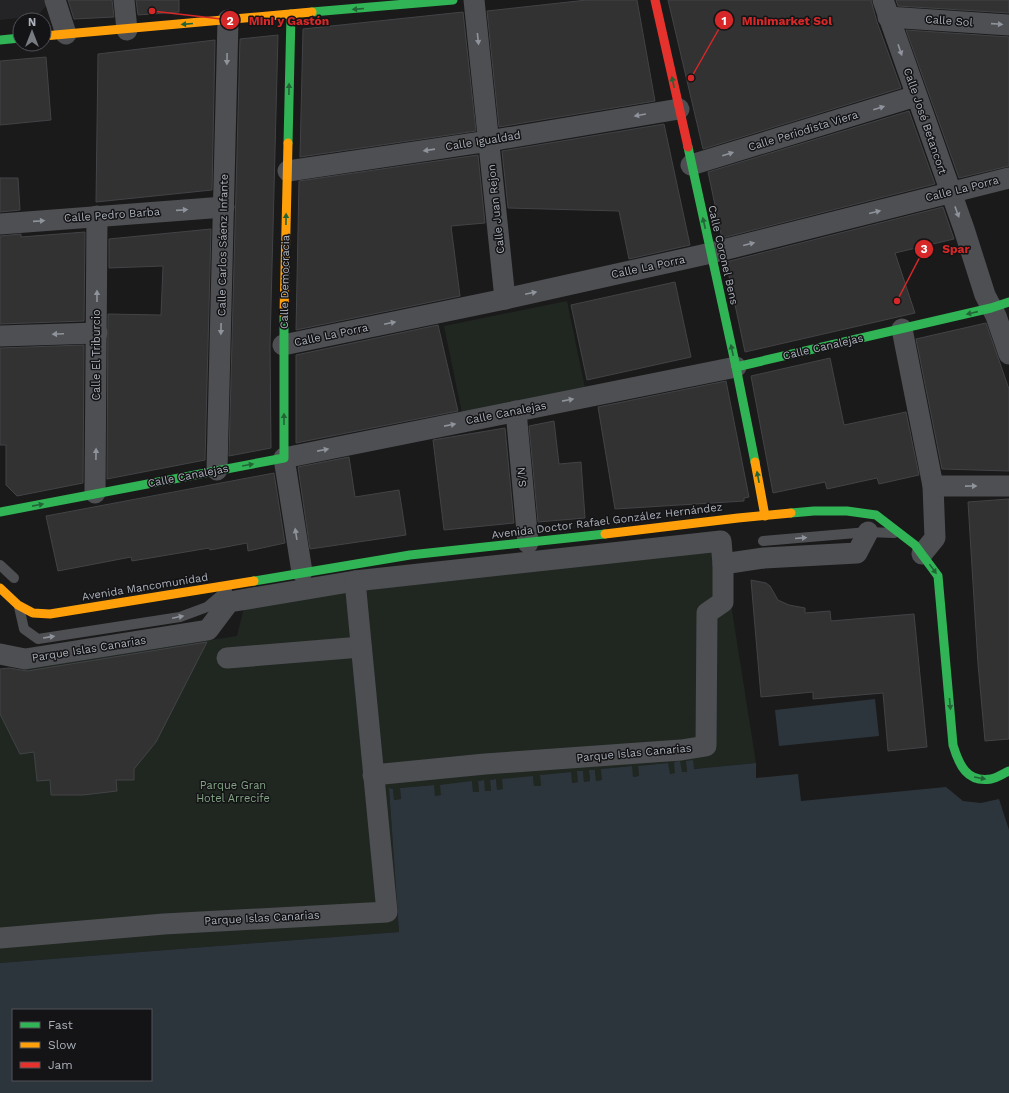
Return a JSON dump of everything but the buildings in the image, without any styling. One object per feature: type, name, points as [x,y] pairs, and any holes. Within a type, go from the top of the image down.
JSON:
[{"type":"main road","points":[[52,35],[127,30],[291,14],[340,5],[453,0]]},
{"type":"main road","name":"Calle Coronel Bens","points":[[655,0],[736,366],[765,516]]},
{"type":"main road","name":"Calle Democracia","points":[[284,458],[283,345],[291,14]]},
{"type":"main road","points":[[0,40],[12,39]]},
{"type":"main road","name":"Calle Canalejas","points":[[736,366],[902,329],[1000,305]]},
{"type":"main road","name":"Calle Canalejas","points":[[0,512],[284,458]]},
{"type":"main road","name":"Avenida Doctor Rafael González Hernández","points":[[302,572],[410,555],[814,511],[847,511],[876,515],[909,542],[938,576],[953,745],[956,760],[964,771],[976,778],[992,779],[1009,771]]},
{"type":"main road","name":"Avenida Mancomunidad","points":[[0,588],[18,605],[33,613],[50,614],[302,572]]},
{"type":"street","points":[[55,0],[66,34]]},
{"type":"street","points":[[124,0],[127,30]]},
{"type":"street","name":"Calle Juan Rejon","points":[[474,0],[505,299]]},
{"type":"street","name":"Calle Sol","points":[[886,9],[1009,25]]},
{"type":"street","name":"Calle José Betancort","points":[[886,9],[964,229],[985,295],[1000,305],[996,316],[1009,354]]},
{"type":"street","name":"Calle Carlos Sáenz Infante","points":[[217,470],[228,20]]},
{"type":"street","name":"Calle Periodista Viera","points":[[691,165],[916,96]]},
{"type":"street","name":"Calle Igualdad","points":[[288,170],[489,141],[679,109]]},
{"type":"street","name":"Calle La Porra","points":[[283,345],[505,299],[711,253],[1009,178]]},
{"type":"street","name":"Calle Pedro Barba","points":[[0,224],[224,207]]},
{"type":"street","name":"Calle El Triburcio","points":[[95,493],[97,216]]},
{"type":"street","points":[[902,329],[933,486],[935,538],[909,542]]},
{"type":"street","points":[[0,336],[97,333]]},
{"type":"street","name":"Calle Canalejas","points":[[284,458],[736,366]]},
{"type":"street","name":"S/N","points":[[516,411],[528,543]]},
{"type":"street","name":"Calle Democracia","points":[[284,458],[302,572]]},
{"type":"street","points":[[933,486],[1009,486]]},
{"type":"street","points":[[723,564],[764,558],[858,553],[868,532]]},
{"type":"street","name":"Parque Islas Canarias","points":[[0,654],[25,660],[208,630],[229,602],[355,581],[721,541],[723,564],[723,602],[707,613],[706,746],[677,750],[477,765],[373,775]]},
{"type":"street","name":"Parque Islas Canarias","points":[[0,938],[164,924],[387,912],[355,581]]},
{"type":"street","points":[[227,658],[361,646]]},
{"type":"lane","points":[[762,541],[868,532],[909,542]]},
{"type":"lane","points":[[0,565],[14,578]]},
{"type":"lane","points":[[18,605],[24,629],[38,639],[180,617],[207,607],[234,584]]},
{"type":"shaded area","points":[[0,0],[45,0],[47,5],[41,12],[12,12],[12,19],[0,20]]},
{"type":"shaded area","points":[[875,699],[879,736],[779,746],[775,710]]},
{"type":"shaded area","points":[[693,760],[694,769],[756,763],[756,778],[798,774],[801,801],[946,787],[963,801],[981,803],[999,799],[1009,830],[1009,1093],[0,1093],[0,963],[399,932],[389,788],[393,789],[394,800],[401,799],[400,788],[434,785],[435,796],[441,795],[440,785],[472,781],[473,792],[479,792],[478,781],[484,780],[485,791],[491,791],[490,780],[496,779],[497,790],[503,789],[502,779],[533,776],[534,786],[541,786],[540,775],[571,772],[572,783],[578,782],[577,771],[583,771],[584,782],[590,781],[589,770],[595,770],[596,781],[602,780],[601,769],[632,766],[633,777],[639,776],[638,766],[668,763],[670,774],[675,773],[674,762],[680,761],[682,772],[687,772],[686,761]]},
{"type":"green space","points":[[567,301],[585,388],[462,413],[444,326]]},
{"type":"green space","name":"Parque Gran Hotel Arrecife","points":[[721,541],[756,763],[694,769],[686,761],[687,772],[681,772],[675,762],[675,773],[669,774],[668,763],[638,766],[639,776],[633,777],[631,766],[602,769],[602,780],[596,781],[595,770],[589,771],[590,781],[584,782],[583,771],[578,782],[571,783],[570,772],[540,775],[541,786],[534,786],[533,776],[503,789],[497,790],[496,779],[490,780],[491,791],[485,791],[482,780],[478,781],[479,792],[473,792],[472,781],[441,795],[435,796],[433,785],[400,788],[401,799],[394,800],[393,789],[389,788],[399,932],[0,963],[0,673],[237,636],[245,603]]},
{"type":"traffic: fast","points":[[312,12],[453,0]]},
{"type":"traffic: fast","points":[[288,143],[291,14]]},
{"type":"traffic: fast","points":[[0,40],[12,39]]},
{"type":"traffic: fast","points":[[688,147],[755,462]]},
{"type":"traffic: fast","points":[[736,367],[991,308],[1009,302]]},
{"type":"traffic: fast","points":[[0,512],[284,458],[284,314]]},
{"type":"traffic: fast","points":[[791,513],[847,511],[876,515],[915,545],[938,576],[953,745],[958,759],[965,771],[970,775],[983,780],[998,777],[1009,771]]},
{"type":"traffic: fast","points":[[254,581],[410,555],[605,534]]},
{"type":"traffic: slow","points":[[52,35],[312,12]]},
{"type":"traffic: slow","points":[[284,314],[288,143]]},
{"type":"traffic: slow","points":[[755,462],[765,516]]},
{"type":"traffic: slow","points":[[605,534],[791,513]]},
{"type":"traffic: slow","points":[[0,588],[18,605],[33,613],[50,614],[254,581]]},
{"type":"traffic: jam","points":[[655,0],[688,147]]},
{"type":"place","name":"Mini y Gastón","points":[[152,11]]},
{"type":"place","name":"Minimarket Sol","points":[[691,78]]},
{"type":"place","name":"Spar","points":[[897,301]]}]
